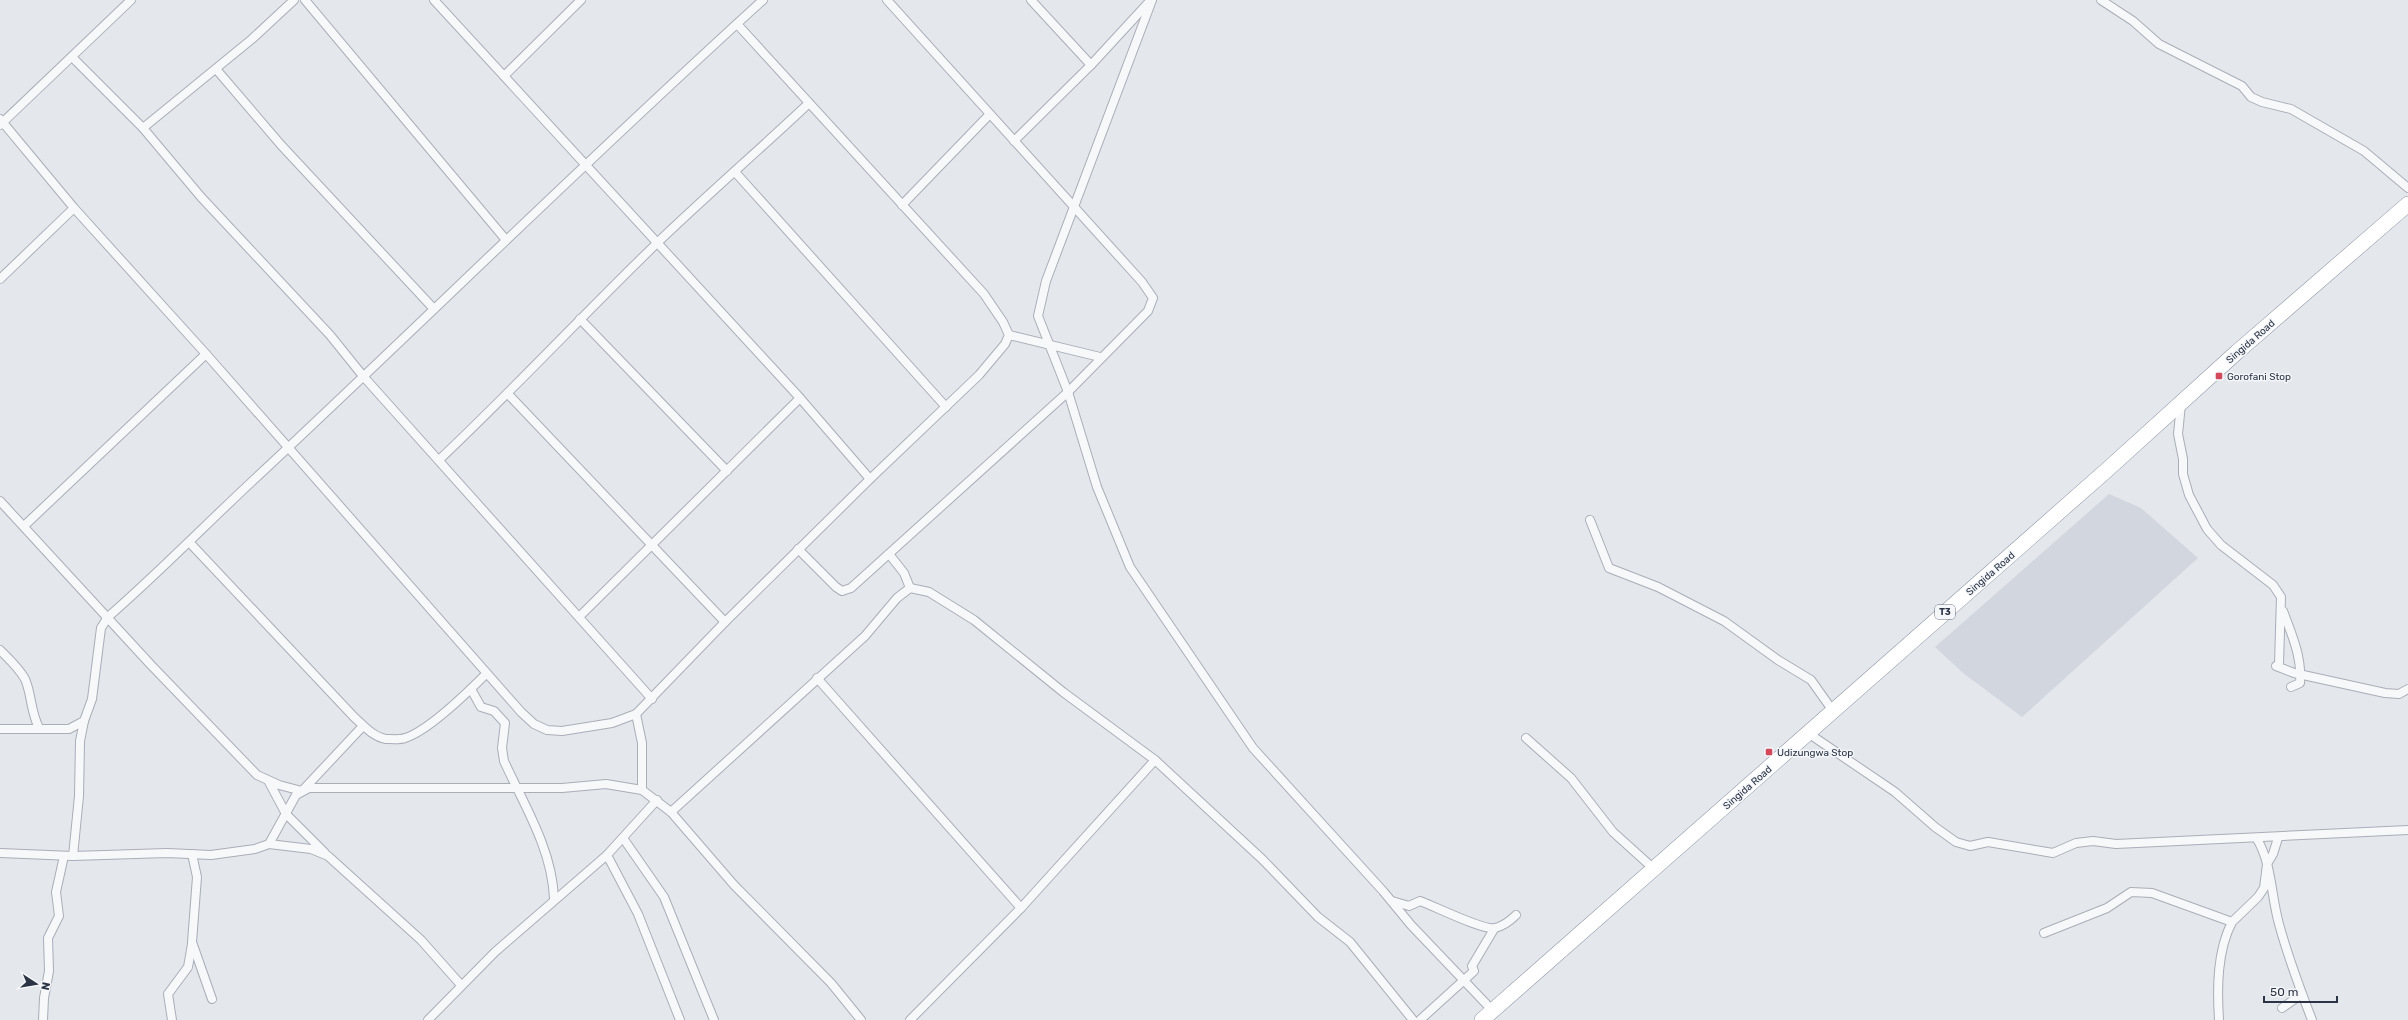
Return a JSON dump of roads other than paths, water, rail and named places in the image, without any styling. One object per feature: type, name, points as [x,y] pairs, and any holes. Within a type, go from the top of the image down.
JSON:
[{"type":"highway","name":"Singida Road","points":[[1487,1016],[2181,402],[2408,204]]},
{"type":"street","points":[[131,0],[73,58],[1,122],[74,208],[206,354],[486,674],[534,724],[547,730],[562,731],[612,723],[636,714],[798,549],[979,375],[1005,344],[1009,336],[1003,322],[984,294],[808,104],[737,24]]},
{"type":"street","points":[[143,128],[216,69],[294,0]]},
{"type":"street","points":[[305,0],[506,240]]},
{"type":"street","points":[[434,0],[656,244],[800,398],[870,479]]},
{"type":"street","points":[[504,76],[581,0]]},
{"type":"street","points":[[73,856],[79,796],[80,741],[84,721],[92,698],[101,628],[108,616],[190,543],[585,165],[763,0]]},
{"type":"street","points":[[798,549],[808,561],[842,591],[851,588],[1068,392],[1100,357],[1148,311],[1153,298],[1142,282],[1014,140],[989,115],[887,0]]},
{"type":"street","points":[[1031,0],[1091,65]]},
{"type":"street","points":[[1014,140],[1091,65],[1151,0]]},
{"type":"street","points":[[1151,0],[1074,206],[1040,303],[1038,316],[1068,392],[1097,487],[1130,567],[1253,748],[1411,925],[1464,980],[1487,1016]]},
{"type":"street","points":[[2101,0],[2133,21],[2159,44],[2242,86],[2251,97],[2262,102],[2291,109],[2364,151],[2408,188]]},
{"type":"street","points":[[73,58],[143,128],[201,198],[330,335],[438,460],[580,616],[652,699]]},
{"type":"street","points":[[216,69],[281,145],[434,309]]},
{"type":"street","points":[[438,460],[508,394],[580,319],[656,244],[808,104]]},
{"type":"street","points":[[902,205],[989,115]]},
{"type":"street","points":[[735,172],[946,407]]},
{"type":"street","points":[[0,279],[74,208]]},
{"type":"street","points":[[580,319],[727,471]]},
{"type":"street","points":[[1009,336],[1049,343],[1100,357]]},
{"type":"street","points":[[24,526],[206,354]]},
{"type":"street","points":[[508,394],[725,622]]},
{"type":"street","points":[[580,616],[800,398]]},
{"type":"street","points":[[2181,402],[2178,434],[2183,459],[2183,474],[2189,495],[2207,529],[2221,545],[2273,585],[2281,597],[2279,664],[2276,666],[2301,675],[2385,693],[2399,694],[2408,689]]},
{"type":"street","points":[[0,501],[108,616],[151,665],[257,775],[269,782],[302,791]]},
{"type":"street","points":[[1590,520],[1609,568],[1658,587],[1724,621],[1778,660],[1811,680],[1833,711]]},
{"type":"street","points":[[190,543],[369,731],[385,738],[404,738],[420,730],[471,689],[486,674]]},
{"type":"street","points":[[889,554],[904,573],[910,588]]},
{"type":"street","points":[[671,812],[865,636],[897,598],[910,588],[929,592],[974,620],[1063,692],[1155,760],[1256,853],[1318,917],[1350,942],[1413,1020]]},
{"type":"street","points":[[2281,607],[2297,647],[2301,675],[2300,683],[2291,687]]},
{"type":"street","points":[[0,650],[21,671],[25,680],[33,715],[39,728]]},
{"type":"street","points":[[817,678],[1021,908]]},
{"type":"street","points":[[471,689],[481,707],[494,711],[505,723],[502,748],[504,761],[548,857],[553,880],[554,898]]},
{"type":"street","points":[[636,714],[642,743],[642,790]]},
{"type":"street","points":[[0,729],[69,729],[84,721]]},
{"type":"street","points":[[302,791],[363,726]]},
{"type":"street","points":[[1808,733],[1896,792],[1935,827],[1956,842],[1970,846],[1988,842],[2053,852],[2076,843],[2093,841],[2116,844],[2278,838],[2408,830]]},
{"type":"street","points":[[1526,738],[1571,778],[1613,832],[1654,869]]},
{"type":"street","points":[[910,1020],[1021,908],[1155,760]]},
{"type":"street","points":[[269,782],[286,814],[328,856],[421,940],[461,985]]},
{"type":"street","points":[[269,844],[296,795],[309,788],[562,788],[606,784],[642,790],[671,812],[734,885],[831,983],[861,1020]]},
{"type":"street","points":[[428,1020],[461,985],[554,898],[606,855],[657,800]]},
{"type":"street","points":[[623,838],[664,897],[714,1020]]},
{"type":"street","points":[[2219,1020],[2218,994],[2224,937],[2232,922],[2258,897],[2264,888],[2267,864],[2274,854],[2278,838]]},
{"type":"street","points":[[2257,839],[2265,855],[2279,925],[2312,1020]]},
{"type":"street","points":[[0,853],[64,856],[211,855],[255,849],[269,844],[311,849],[328,856]]},
{"type":"street","points":[[172,1020],[168,994],[188,967],[192,942],[198,881],[192,854]]},
{"type":"street","points":[[606,855],[638,914],[680,1020]]},
{"type":"street","points":[[43,1020],[44,998],[49,970],[47,945],[50,932],[59,916],[56,892],[64,856]]},
{"type":"street","points":[[2044,933],[2107,908],[2130,892],[2152,893],[2232,922]]},
{"type":"street","points":[[1391,901],[1409,906],[1420,901],[1474,924],[1494,929]]},
{"type":"street","points":[[1420,1020],[1474,970],[1472,966],[1494,929],[1506,923],[1516,915]]},
{"type":"street","points":[[192,942],[212,999]]},
{"type":"street","points":[[2282,1008],[2302,994]]},
{"type":"place","name":"Gorofani Stop","points":[[2219,376]]},
{"type":"place","name":"Udizungwa Stop","points":[[1769,752]]}]
